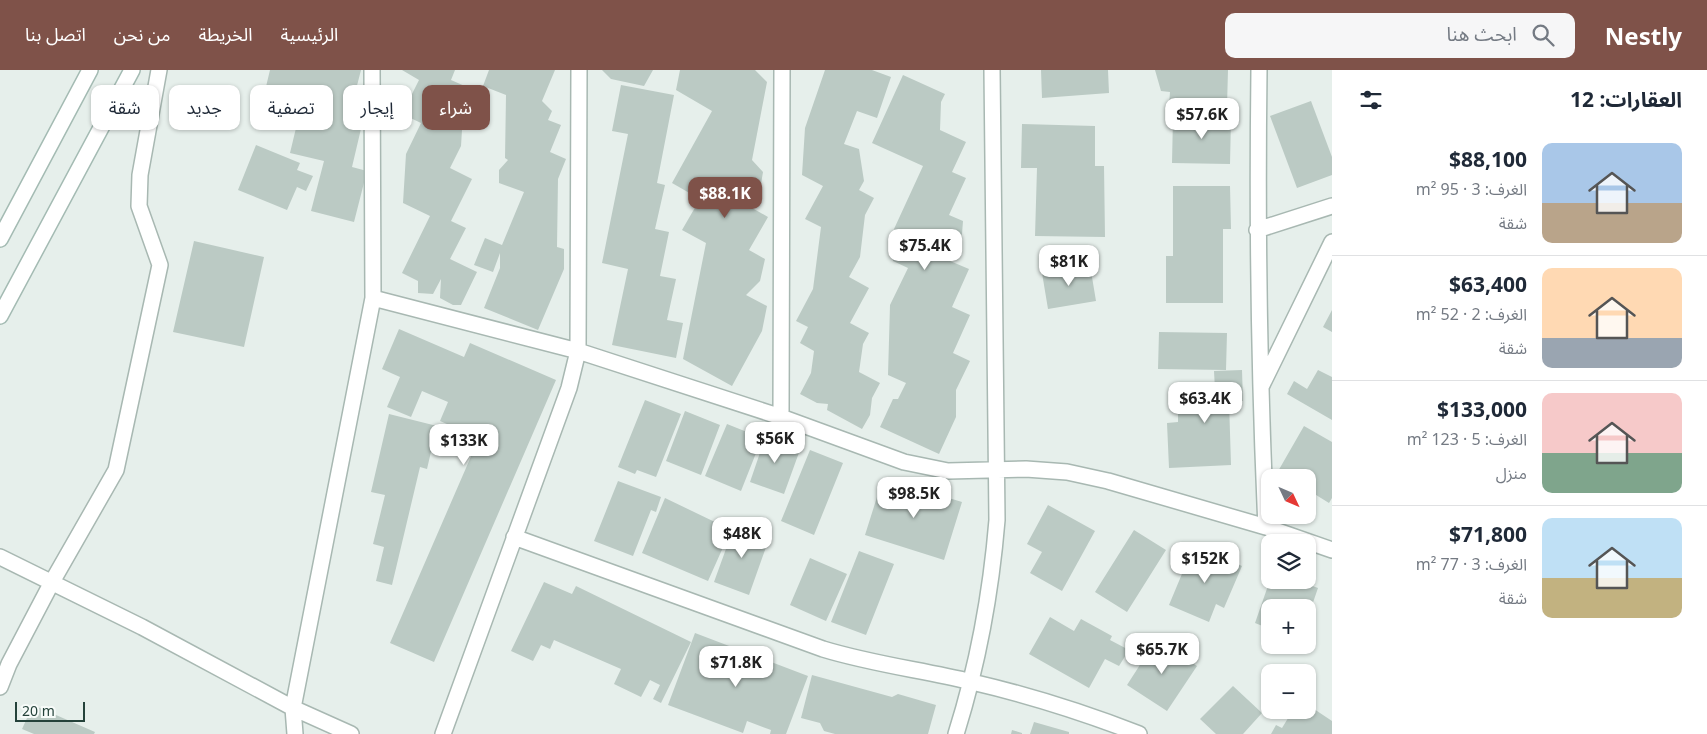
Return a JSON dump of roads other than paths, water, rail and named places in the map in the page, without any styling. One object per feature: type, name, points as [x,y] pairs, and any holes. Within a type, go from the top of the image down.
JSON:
[{"type":"street","points":[[0,240],[90,70]]},
{"type":"street","points":[[0,316],[132,70]]},
{"type":"street","points":[[0,687],[9,664],[52,582],[116,470],[160,265],[139,206],[140,175],[159,70]]},
{"type":"street","points":[[295,734],[293,708],[373,298],[372,70]]},
{"type":"street","points":[[443,734],[569,388],[578,352],[579,70]]},
{"type":"street","points":[[781,417],[782,70]]},
{"type":"street","points":[[956,734],[972,682],[994,563],[997,520],[992,70]]},
{"type":"street","points":[[1259,70],[1257,230],[1260,390],[1266,527]]},
{"type":"street","points":[[1257,230],[1332,206]]},
{"type":"street","points":[[1260,390],[1332,242]]},
{"type":"street","points":[[373,298],[578,352],[781,417],[904,462],[948,471],[1026,469],[1067,472],[1108,481],[1266,527],[1332,550]]},
{"type":"street","points":[[514,537],[857,660],[972,682],[1081,713],[1139,734]]},
{"type":"street","points":[[0,557],[142,627],[293,708],[351,734]]}]
